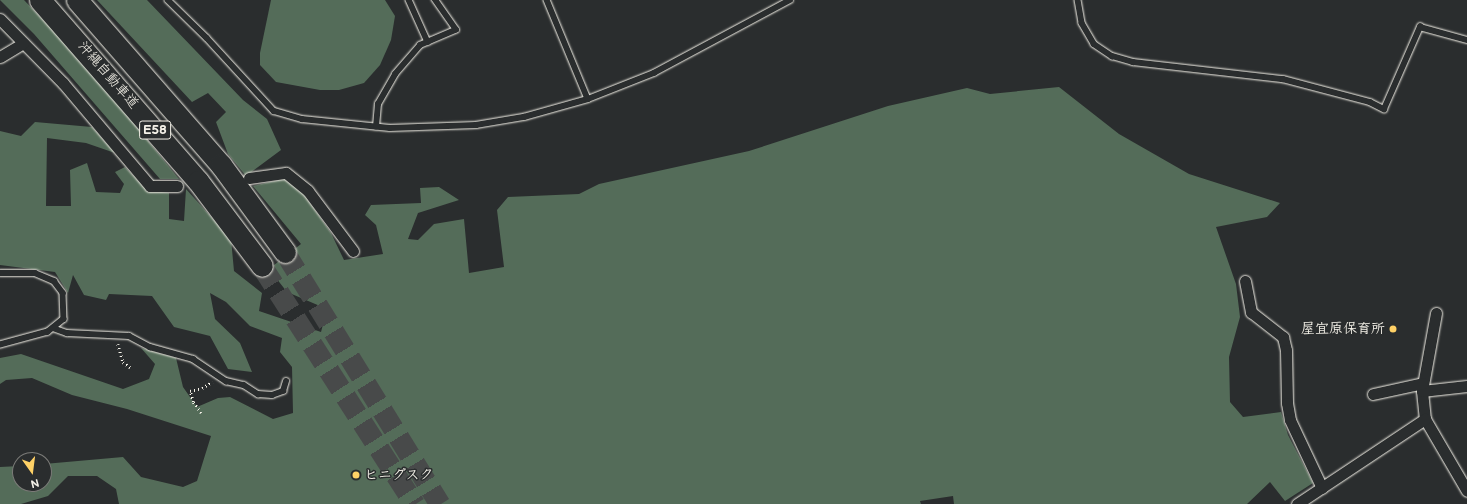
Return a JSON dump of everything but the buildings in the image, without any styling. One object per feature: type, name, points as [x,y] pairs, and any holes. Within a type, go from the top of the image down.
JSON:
[{"type":"highway","name":"沖縄自動車道","points":[[40,0],[198,181],[262,266]]},
{"type":"highway","name":"沖縄自動車道","points":[[77,0],[221,165],[285,252]]},
{"type":"street","points":[[0,19],[63,83],[150,186],[177,186]]},
{"type":"street","points":[[0,57],[23,43]]},
{"type":"street","points":[[249,178],[286,173],[308,192],[354,251]]},
{"type":"street","points":[[1245,281],[1251,312],[1283,337],[1286,350],[1287,403],[1290,420],[1322,488]]},
{"type":"street","points":[[1436,313],[1423,387],[1425,419],[1467,491]]},
{"type":"street","points":[[1372,394],[1423,387],[1467,386]]},
{"type":"street","points":[[1297,504],[1425,419]]},
{"type":"lane","points":[[168,0],[274,111],[302,119],[376,127],[476,125],[524,117],[588,99],[654,74],[790,0]]},
{"type":"lane","points":[[410,0],[428,42]]},
{"type":"lane","points":[[376,127],[378,104],[383,92],[395,74],[420,46],[456,30],[435,0]]},
{"type":"lane","points":[[547,0],[588,99]]},
{"type":"lane","points":[[1078,0],[1082,23],[1094,44],[1112,56],[1133,62],[1283,79],[1370,102],[1384,109],[1420,27],[1467,40]]},
{"type":"lane","points":[[0,273],[35,273],[54,281],[63,293],[64,319],[48,332],[0,345]]},
{"type":"lane","points":[[53,328],[67,333],[129,336],[150,347],[193,359],[226,381],[244,385],[258,394],[272,395],[283,392],[286,381]]},
{"type":"path","points":[[116,336],[124,362],[130,367]]},
{"type":"path","points":[[201,414],[193,402],[190,390],[202,388],[212,382],[216,374]]},
{"type":"green space","points":[[0,0],[24,0],[86,65],[179,179],[160,179],[34,34]]},
{"type":"green space","points":[[97,0],[147,0],[243,100],[267,119],[281,150],[246,176],[228,154],[216,122],[226,112],[208,93],[192,102]]},
{"type":"green space","points":[[271,0],[385,0],[395,16],[391,40],[380,65],[364,83],[339,90],[320,90],[276,82],[260,65],[260,53]]},
{"type":"green space","points":[[1059,87],[1119,134],[1189,174],[1280,203],[1267,217],[1216,227],[1236,284],[1240,317],[1229,357],[1230,402],[1243,417],[1281,412],[1288,435],[1313,483],[1285,501],[1270,482],[1247,504],[954,504],[953,496],[920,501],[921,504],[119,504],[116,489],[97,476],[68,476],[52,492],[52,463],[123,457],[141,477],[183,487],[197,481],[211,436],[127,409],[72,395],[32,378],[6,380],[0,384],[0,358],[21,354],[123,389],[149,379],[155,364],[141,348],[176,358],[183,387],[197,407],[218,398],[230,397],[273,419],[293,413],[292,367],[280,352],[282,338],[250,326],[226,302],[210,293],[215,319],[240,343],[252,372],[228,369],[210,336],[174,327],[152,296],[109,294],[106,300],[84,295],[73,275],[68,293],[55,272],[0,265],[0,131],[21,136],[35,122],[92,127],[115,153],[86,143],[47,138],[46,206],[71,206],[70,170],[87,163],[96,192],[120,193],[124,184],[115,172],[125,167],[147,190],[169,193],[169,219],[184,221],[186,189],[231,239],[234,271],[262,293],[259,311],[321,332],[327,309],[287,292],[269,269],[301,244],[253,186],[287,178],[303,193],[331,233],[344,260],[383,254],[376,225],[365,215],[371,205],[421,203],[420,188],[439,187],[459,200],[418,213],[408,239],[418,240],[434,224],[464,219],[469,273],[504,267],[497,210],[508,197],[579,194],[599,184],[749,151],[888,106],[967,88],[990,94]]},
{"type":"green space","points":[[12,466],[12,492],[52,492],[48,496],[21,504],[0,504],[0,467]]},
{"type":"tunnel","points":[[285,252],[440,504]]},
{"type":"tunnel","points":[[262,266],[415,504]]},
{"type":"place","name":"屋宜原保育所","points":[[1393,329]]},
{"type":"place","name":"ヒニグスク","points":[[356,475]]}]
